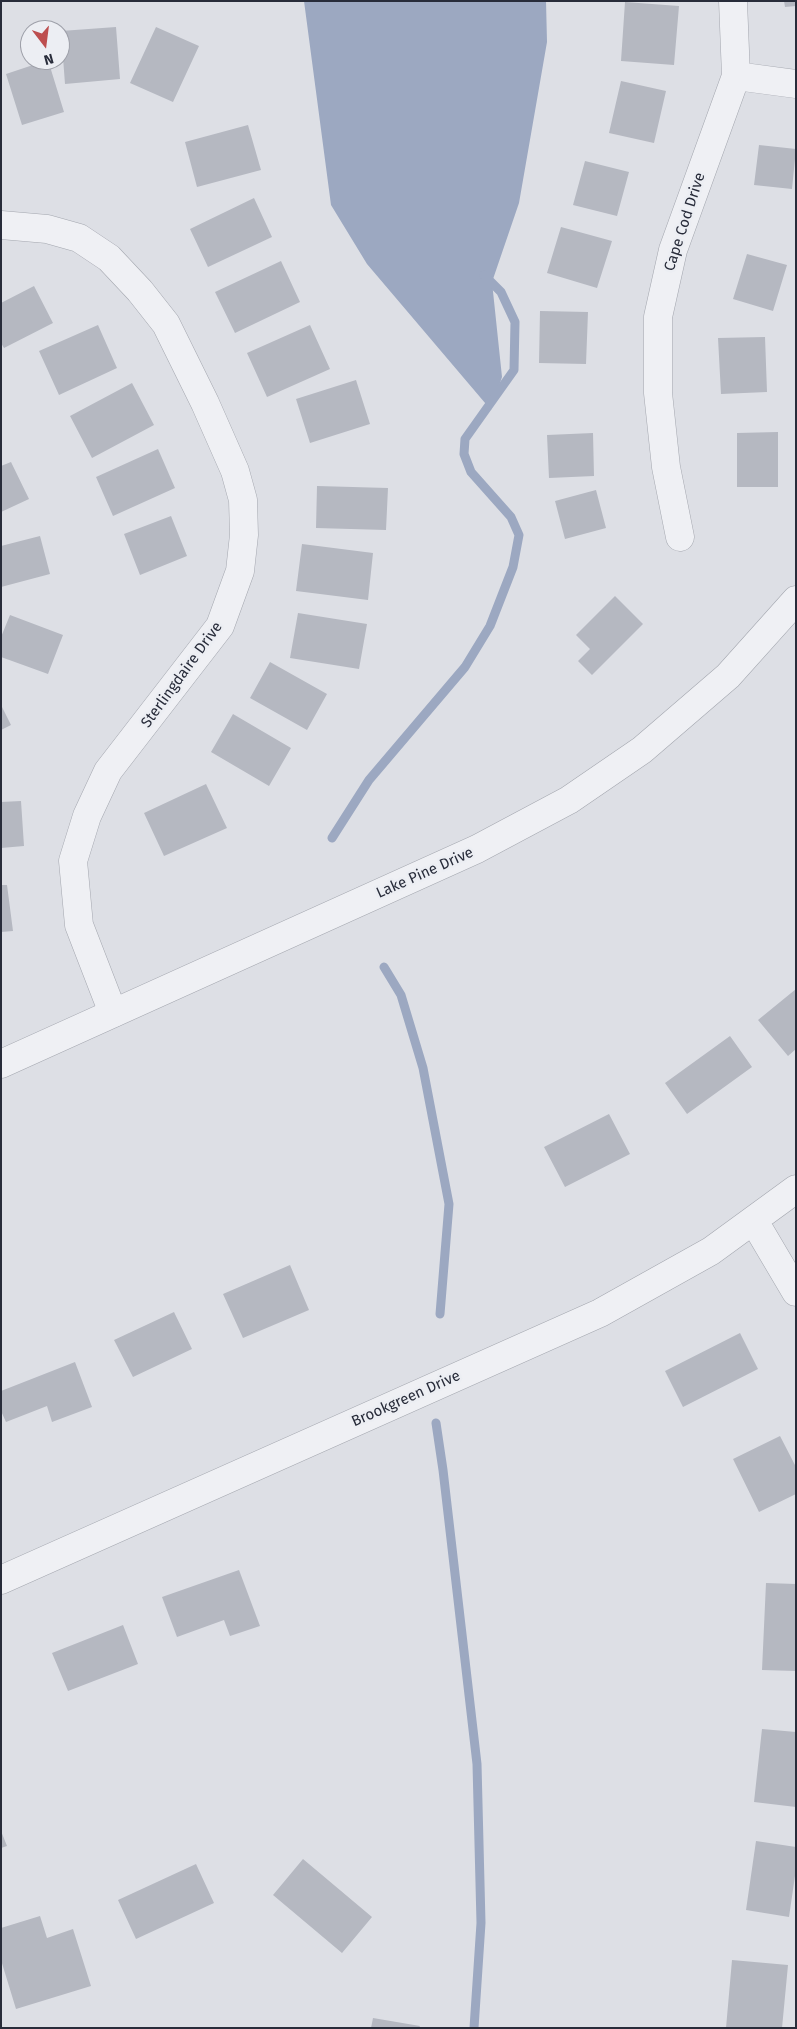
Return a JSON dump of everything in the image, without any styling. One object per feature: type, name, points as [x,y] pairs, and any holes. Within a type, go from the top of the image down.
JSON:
[{"type":"street","name":"Cape Cod Drive","points":[[680,537],[665,458],[658,393],[658,317],[673,250],[736,76],[733,1]]},
{"type":"street","points":[[736,76],[796,84]]},
{"type":"street","name":"Sterlingdaire Drive","points":[[1,225],[47,228],[79,238],[109,258],[140,290],[166,324],[206,403],[235,471],[243,500],[244,535],[240,571],[220,626],[108,771],[87,816],[73,861],[79,925],[113,1013]]},
{"type":"street","name":"Lake Pine Drive","points":[[1,1064],[477,849],[569,800],[642,750],[728,676],[796,600]]},
{"type":"street","name":"Brookgreen Drive","points":[[1,1580],[600,1314],[711,1251],[796,1189]]},
{"type":"street","points":[[754,1221],[796,1292]]},
{"type":"water","points":[[304,1],[546,1],[547,42],[519,203],[492,282],[502,377],[491,410],[367,264],[331,205]]},
{"type":"building","points":[[784,1],[796,1],[796,6],[785,7]]},
{"type":"building","points":[[625,2],[679,6],[674,65],[621,61]]},
{"type":"building","points":[[116,27],[120,79],[65,84],[64,70],[70,70],[70,30]]},
{"type":"building","points":[[156,27],[199,46],[173,102],[130,83]]},
{"type":"building","points":[[20,69],[51,70],[64,112],[22,125],[6,74]]},
{"type":"building","points":[[621,81],[666,91],[654,143],[609,133]]},
{"type":"building","points":[[248,125],[261,170],[197,187],[185,142]]},
{"type":"building","points":[[759,145],[796,149],[792,189],[754,185]]},
{"type":"building","points":[[585,161],[629,172],[617,216],[573,205]]},
{"type":"building","points":[[254,198],[272,237],[208,267],[190,229]]},
{"type":"building","points":[[561,227],[612,241],[597,288],[547,273]]},
{"type":"building","points":[[747,254],[787,265],[773,311],[733,299]]},
{"type":"building","points":[[281,261],[300,302],[235,333],[215,292]]},
{"type":"building","points":[[34,286],[53,323],[4,348],[1,343],[1,303]]},
{"type":"building","points":[[540,311],[588,312],[586,364],[539,363]]},
{"type":"building","points":[[98,325],[117,368],[59,395],[39,351]]},
{"type":"building","points":[[310,325],[330,369],[267,397],[247,353]]},
{"type":"building","points":[[765,337],[767,392],[721,394],[718,338]]},
{"type":"building","points":[[356,380],[370,424],[310,443],[296,399]]},
{"type":"building","points":[[132,383],[154,425],[92,458],[70,416]]},
{"type":"building","points":[[778,432],[778,487],[737,487],[737,433]]},
{"type":"building","points":[[593,433],[594,476],[549,478],[547,435]]},
{"type":"building","points":[[158,449],[175,488],[113,516],[96,477]]},
{"type":"building","points":[[11,462],[29,499],[1,512],[1,466]]},
{"type":"building","points":[[317,486],[388,488],[386,530],[316,528]]},
{"type":"building","points":[[596,490],[606,528],[565,539],[555,501]]},
{"type":"building","points":[[171,516],[187,556],[140,575],[124,534]]},
{"type":"building","points":[[40,536],[50,574],[1,587],[1,546]]},
{"type":"building","points":[[302,544],[373,553],[368,600],[296,591]]},
{"type":"building","points":[[615,596],[643,624],[592,675],[578,661],[590,649],[576,635]]},
{"type":"building","points":[[298,613],[367,624],[359,669],[290,658]]},
{"type":"building","points":[[10,615],[63,635],[48,674],[1,657],[1,637]]},
{"type":"building","points":[[270,662],[327,694],[307,730],[250,698]]},
{"type":"building","points":[[1,705],[11,725],[1,730]]},
{"type":"building","points":[[233,714],[291,748],[269,786],[211,752]]},
{"type":"building","points":[[206,784],[227,828],[164,856],[144,813]]},
{"type":"building","points":[[21,801],[24,846],[1,848],[1,802]]},
{"type":"building","points":[[1,885],[7,885],[13,931],[1,932]]},
{"type":"building","points":[[796,989],[796,1049],[788,1056],[758,1020]]},
{"type":"building","points":[[730,1036],[752,1067],[687,1114],[665,1083]]},
{"type":"building","points":[[609,1114],[630,1154],[565,1187],[544,1147]]},
{"type":"building","points":[[290,1265],[309,1310],[243,1338],[223,1294]]},
{"type":"building","points":[[174,1312],[192,1349],[133,1377],[114,1340]]},
{"type":"building","points":[[740,1333],[758,1369],[683,1407],[665,1371]]},
{"type":"building","points":[[75,1362],[92,1407],[52,1422],[47,1406],[6,1422],[1,1411],[1,1391]]},
{"type":"building","points":[[780,1436],[796,1467],[796,1494],[759,1512],[733,1459]]},
{"type":"building","points":[[239,1570],[260,1626],[230,1636],[224,1620],[177,1637],[162,1597]]},
{"type":"building","points":[[766,1583],[796,1584],[796,1671],[762,1670]]},
{"type":"building","points":[[123,1625],[138,1664],[68,1691],[52,1653]]},
{"type":"building","points":[[762,1729],[796,1732],[796,1807],[754,1802]]},
{"type":"building","points":[[1,1831],[7,1846],[1,1848]]},
{"type":"building","points":[[756,1841],[796,1847],[796,1869],[789,1917],[746,1910]]},
{"type":"building","points":[[303,1859],[372,1917],[342,1953],[273,1895]]},
{"type":"building","points":[[196,1864],[214,1903],[136,1939],[118,1900]]},
{"type":"building","points":[[40,1916],[47,1938],[73,1929],[91,1986],[16,2009],[1,1960],[1,1928]]},
{"type":"building","points":[[732,1960],[788,1965],[782,2028],[726,2028]]},
{"type":"building","points":[[373,2018],[420,2026],[419,2028],[371,2028]]},
{"type":"waterway","points":[[332,838],[369,780],[465,667],[490,626],[513,567],[519,535],[511,517],[471,472],[464,454],[465,439],[514,370],[515,322],[501,292],[484,275]]},
{"type":"waterway","points":[[384,967],[401,995],[423,1068],[449,1204],[440,1314]]},
{"type":"waterway","points":[[436,1423],[477,1764],[481,1923],[474,2028]]}]
